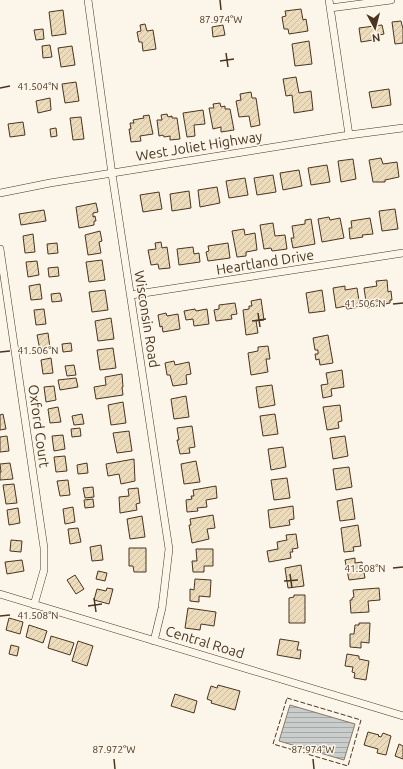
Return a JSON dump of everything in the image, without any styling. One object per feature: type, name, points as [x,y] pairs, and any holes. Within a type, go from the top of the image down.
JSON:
[{"type":"street","name":"Wisconsin Road","points":[[88,0],[112,174],[169,549],[162,608],[154,641]]},
{"type":"street","points":[[329,0],[349,135]]},
{"type":"street","points":[[330,8],[391,0]]},
{"type":"street","name":"West Joliet Highway","points":[[0,193],[349,135],[403,128]]},
{"type":"street","name":"Oxford Court","points":[[0,249],[44,548],[44,570],[34,605]]},
{"type":"street","name":"Heartland Drive","points":[[131,295],[403,253]]},
{"type":"street","name":"Central Road","points":[[0,594],[403,716]]},
{"type":"shaded area","points":[[290,705],[355,724],[344,760],[279,741]]},
{"type":"building","points":[[301,9],[303,20],[306,19],[308,31],[289,34],[288,29],[284,29],[282,17],[286,16],[285,11]]},
{"type":"building","points":[[63,10],[66,34],[52,36],[49,12]]},
{"type":"building","points":[[401,21],[403,29],[403,43],[395,44],[392,22]]},
{"type":"building","points":[[145,24],[147,31],[153,30],[156,49],[143,51],[142,42],[139,42],[137,32],[141,31],[140,25]]},
{"type":"building","points":[[223,25],[225,35],[213,37],[212,27]]},
{"type":"building","points":[[382,25],[384,34],[379,35],[379,39],[361,42],[359,28]]},
{"type":"building","points":[[43,29],[44,39],[36,40],[34,30]]},
{"type":"building","points":[[309,41],[312,64],[295,66],[292,44]]},
{"type":"building","points":[[50,45],[52,57],[43,58],[42,46]]},
{"type":"building","points":[[72,46],[75,65],[61,67],[58,48]]},
{"type":"building","points":[[296,77],[299,93],[311,91],[313,110],[294,113],[292,95],[286,96],[283,79]]},
{"type":"building","points":[[76,82],[79,101],[65,103],[62,84]]},
{"type":"building","points":[[389,89],[391,105],[372,108],[369,92]]},
{"type":"building","points":[[251,92],[252,98],[256,98],[260,125],[251,127],[249,116],[239,117],[236,101],[241,100],[240,94]]},
{"type":"building","points":[[50,98],[51,110],[38,113],[36,101]]},
{"type":"building","points":[[220,103],[221,107],[225,106],[225,109],[230,109],[234,130],[221,132],[221,127],[213,129],[209,108],[214,108],[213,104]]},
{"type":"building","points":[[203,110],[205,124],[194,125],[195,136],[187,137],[183,113]]},
{"type":"building","points":[[167,114],[168,117],[172,116],[172,118],[177,118],[180,139],[170,140],[170,136],[159,136],[157,120],[162,120],[161,115]]},
{"type":"building","points":[[149,115],[153,134],[140,136],[141,141],[131,142],[129,129],[131,129],[130,123],[134,123],[133,120],[144,118],[143,116]]},
{"type":"building","points":[[81,117],[84,139],[73,140],[70,118]]},
{"type":"building","points":[[23,122],[25,135],[10,137],[8,124]]},
{"type":"building","points":[[56,128],[57,136],[51,137],[50,129]]},
{"type":"building","points":[[381,158],[383,164],[397,162],[399,177],[385,180],[385,182],[373,182],[369,160]]},
{"type":"building","points":[[353,159],[356,179],[341,182],[338,161]]},
{"type":"building","points":[[327,165],[330,182],[311,185],[308,168]]},
{"type":"building","points":[[299,170],[302,186],[283,190],[280,173]]},
{"type":"building","points":[[273,175],[276,192],[257,195],[254,178]]},
{"type":"building","points":[[245,178],[248,195],[229,198],[226,181]]},
{"type":"building","points":[[217,187],[220,203],[200,207],[198,190]]},
{"type":"building","points":[[189,191],[191,208],[172,211],[170,194]]},
{"type":"building","points":[[159,192],[162,209],[143,212],[140,195]]},
{"type":"building","points":[[96,203],[98,212],[93,213],[93,217],[95,216],[96,221],[94,221],[94,225],[79,228],[76,207]]},
{"type":"building","points":[[395,209],[398,229],[382,231],[379,211]]},
{"type":"building","points":[[44,210],[46,221],[21,225],[19,214]]},
{"type":"building","points":[[329,217],[330,220],[340,218],[344,238],[322,242],[318,219]]},
{"type":"building","points":[[370,218],[373,234],[362,235],[363,237],[350,239],[349,228],[352,228],[351,221]]},
{"type":"building","points":[[311,219],[315,244],[293,248],[291,238],[294,238],[292,226],[305,224],[305,220]]},
{"type":"building","points":[[273,223],[275,236],[285,235],[287,249],[272,251],[271,248],[264,249],[260,225]]},
{"type":"building","points":[[244,229],[245,235],[255,233],[257,250],[246,252],[246,256],[237,257],[232,231]]},
{"type":"building","points":[[100,231],[102,241],[99,242],[101,253],[88,255],[85,235]]},
{"type":"building","points":[[33,234],[35,252],[25,253],[23,236]]},
{"type":"building","points":[[161,242],[162,248],[167,247],[170,268],[159,269],[158,264],[151,265],[148,250],[156,249],[155,243]]},
{"type":"building","points":[[57,243],[58,253],[48,254],[47,244]]},
{"type":"building","points":[[228,243],[230,258],[208,261],[206,252],[209,251],[208,246]]},
{"type":"building","points":[[193,247],[194,254],[199,253],[200,262],[179,265],[177,249]]},
{"type":"building","points":[[102,260],[105,280],[89,282],[86,262]]},
{"type":"building","points":[[37,261],[39,275],[28,277],[26,262]]},
{"type":"building","points":[[58,267],[59,276],[49,277],[48,268]]},
{"type":"building","points":[[387,280],[388,292],[391,291],[392,300],[390,300],[390,303],[367,308],[364,288],[377,286],[376,281]]},
{"type":"building","points":[[40,284],[42,299],[31,300],[29,286]]},
{"type":"building","points":[[345,286],[345,290],[357,288],[360,307],[347,309],[346,306],[336,308],[333,288]]},
{"type":"building","points":[[105,290],[108,310],[92,312],[89,292]]},
{"type":"building","points":[[322,290],[325,311],[309,313],[306,293]]},
{"type":"building","points":[[60,293],[62,301],[52,302],[51,294]]},
{"type":"building","points":[[261,299],[264,320],[256,321],[258,333],[246,335],[243,310],[249,309],[249,306],[252,306],[251,301]]},
{"type":"building","points":[[235,303],[237,314],[231,315],[232,319],[216,321],[214,310],[219,309],[219,305]]},
{"type":"building","points":[[44,309],[46,324],[36,325],[34,310]]},
{"type":"building","points":[[195,309],[196,311],[207,309],[209,324],[194,326],[193,319],[186,320],[184,311]]},
{"type":"building","points":[[166,313],[167,316],[178,314],[180,329],[163,332],[162,326],[160,327],[158,315]]},
{"type":"building","points":[[111,318],[114,339],[98,341],[95,321]]},
{"type":"building","points":[[48,333],[50,348],[40,350],[37,335]]},
{"type":"building","points":[[328,335],[333,363],[320,365],[319,359],[316,360],[315,354],[318,354],[318,350],[315,350],[313,338]]},
{"type":"building","points":[[71,343],[72,351],[63,352],[62,344]]},
{"type":"building","points":[[268,346],[270,359],[266,359],[268,372],[251,375],[248,353],[258,351],[258,347]]},
{"type":"building","points":[[113,348],[116,368],[100,370],[97,350]]},
{"type":"building","points":[[51,358],[53,373],[43,374],[41,360]]},
{"type":"building","points":[[174,361],[175,365],[189,362],[191,374],[186,375],[187,384],[173,386],[170,375],[167,375],[165,363]]},
{"type":"building","points":[[74,365],[76,375],[67,376],[65,366]]},
{"type":"building","points":[[342,370],[344,387],[331,389],[332,396],[323,398],[321,385],[328,384],[326,373]]},
{"type":"building","points":[[122,374],[123,395],[96,399],[94,387],[106,385],[105,377]]},
{"type":"building","points":[[76,378],[78,387],[60,390],[58,380]]},
{"type":"building","points":[[272,385],[275,405],[259,408],[256,387]]},
{"type":"building","points":[[54,386],[56,400],[46,402],[44,387]]},
{"type":"building","points":[[186,396],[189,417],[174,419],[171,399]]},
{"type":"building","points":[[123,402],[126,423],[111,425],[108,405]]},
{"type":"building","points":[[340,405],[342,421],[338,422],[339,428],[327,430],[323,407]]},
{"type":"building","points":[[58,407],[61,422],[50,423],[48,409]]},
{"type":"building","points":[[3,414],[6,429],[0,430],[0,415]]},
{"type":"building","points":[[82,414],[84,424],[74,425],[72,416]]},
{"type":"building","points":[[275,414],[278,434],[263,436],[260,416]]},
{"type":"building","points":[[192,426],[195,447],[189,448],[190,453],[180,454],[177,440],[179,440],[177,428]]},
{"type":"building","points":[[80,428],[81,436],[72,437],[71,429]]},
{"type":"building","points":[[129,431],[132,451],[117,453],[113,433]]},
{"type":"building","points":[[63,435],[65,449],[54,451],[52,436]]},
{"type":"building","points":[[7,436],[9,451],[0,452],[0,437]]},
{"type":"building","points":[[345,436],[348,456],[333,459],[330,438]]},
{"type":"building","points":[[283,447],[286,467],[271,470],[268,449]]},
{"type":"building","points":[[65,456],[67,471],[56,472],[54,457]]},
{"type":"building","points":[[134,459],[135,481],[121,484],[119,474],[108,476],[106,464]]},
{"type":"building","points":[[196,461],[200,482],[184,484],[181,464]]},
{"type":"building","points":[[10,463],[13,479],[0,480],[0,464]]},
{"type":"building","points":[[87,463],[88,473],[78,474],[77,465]]},
{"type":"building","points":[[349,467],[352,487],[336,490],[333,469]]},
{"type":"building","points":[[287,478],[290,498],[274,500],[271,480]]},
{"type":"building","points":[[68,480],[70,495],[60,496],[57,481]]},
{"type":"building","points":[[14,484],[17,503],[6,504],[3,485]]},
{"type":"building","points":[[216,486],[217,498],[206,500],[207,507],[197,508],[198,511],[187,512],[186,500],[192,499],[191,496],[194,496],[193,490]]},
{"type":"building","points":[[93,487],[94,497],[85,498],[83,488]]},
{"type":"building","points":[[138,488],[140,503],[136,504],[137,510],[120,513],[119,497],[129,496],[128,489]]},
{"type":"building","points":[[352,498],[355,519],[340,521],[337,501]]},
{"type":"building","points":[[93,499],[94,507],[85,508],[84,500]]},
{"type":"building","points":[[293,506],[294,519],[289,520],[290,525],[270,528],[268,510]]},
{"type":"building","points":[[73,507],[75,522],[65,524],[63,509]]},
{"type":"building","points":[[18,508],[20,523],[9,525],[7,510]]},
{"type":"building","points":[[213,515],[215,528],[207,529],[209,539],[192,543],[189,525],[191,525],[190,519]]},
{"type":"building","points":[[142,516],[145,537],[130,539],[127,519]]},
{"type":"building","points":[[358,525],[361,546],[353,547],[354,551],[344,552],[341,528]]},
{"type":"building","points":[[78,528],[81,542],[70,544],[68,529]]},
{"type":"building","points":[[296,534],[298,548],[292,549],[293,552],[290,552],[291,558],[269,562],[267,551],[278,549],[277,542],[287,540],[286,535]]},
{"type":"building","points":[[11,540],[22,541],[21,552],[10,551]]},
{"type":"building","points":[[101,545],[103,560],[92,561],[90,547]]},
{"type":"building","points":[[129,548],[146,548],[146,572],[134,572],[133,566],[129,566]]},
{"type":"building","points":[[196,549],[213,549],[213,566],[204,566],[204,572],[193,572],[192,561],[197,561]]},
{"type":"building","points":[[355,558],[355,563],[362,562],[365,578],[349,580],[345,560]]},
{"type":"building","points":[[22,560],[24,571],[7,574],[5,562]]},
{"type":"building","points":[[301,565],[304,586],[288,588],[285,568]]},
{"type":"building","points":[[98,571],[107,573],[105,581],[96,579]]},
{"type":"building","points":[[75,575],[84,589],[76,594],[67,580]]},
{"type":"building","points":[[195,579],[211,580],[210,597],[199,596],[199,602],[190,601],[190,589],[194,590]]},
{"type":"building","points":[[107,588],[113,589],[109,604],[94,600],[97,589],[106,591]]},
{"type":"building","points":[[379,588],[380,600],[368,601],[369,612],[351,613],[350,600],[354,597],[353,590]]},
{"type":"building","points":[[294,595],[305,595],[305,623],[289,623],[289,598],[294,597]]},
{"type":"building","points":[[188,608],[216,612],[214,626],[201,624],[200,630],[185,628]]},
{"type":"building","points":[[9,618],[23,622],[20,634],[6,630]]},
{"type":"building","points":[[359,623],[370,623],[369,643],[361,642],[361,648],[350,647],[350,634],[354,634],[355,625],[359,625]]},
{"type":"building","points":[[29,625],[47,631],[43,643],[26,637]]},
{"type":"building","points":[[51,636],[74,643],[70,655],[48,648]]},
{"type":"building","points":[[280,639],[299,642],[297,650],[301,650],[300,659],[277,655]]},
{"type":"building","points":[[78,641],[93,646],[87,666],[72,661]]},
{"type":"building","points":[[11,645],[19,647],[17,656],[9,654]]},
{"type":"building","points":[[347,654],[359,656],[359,659],[369,661],[366,680],[354,678],[355,673],[352,672],[353,667],[345,666]]},
{"type":"building","points":[[218,685],[240,691],[235,710],[211,703],[212,701],[207,699],[211,686],[217,688]]},
{"type":"building","points":[[175,694],[197,701],[194,713],[171,706]]},
{"type":"building","points":[[368,732],[381,737],[383,733],[391,736],[386,755],[377,753],[378,749],[364,745]]},
{"type":"building","points":[[399,744],[403,746],[403,759],[395,756]]},
{"type":"fence","points":[[287,698],[361,720],[348,766],[273,744],[287,698]]}]
